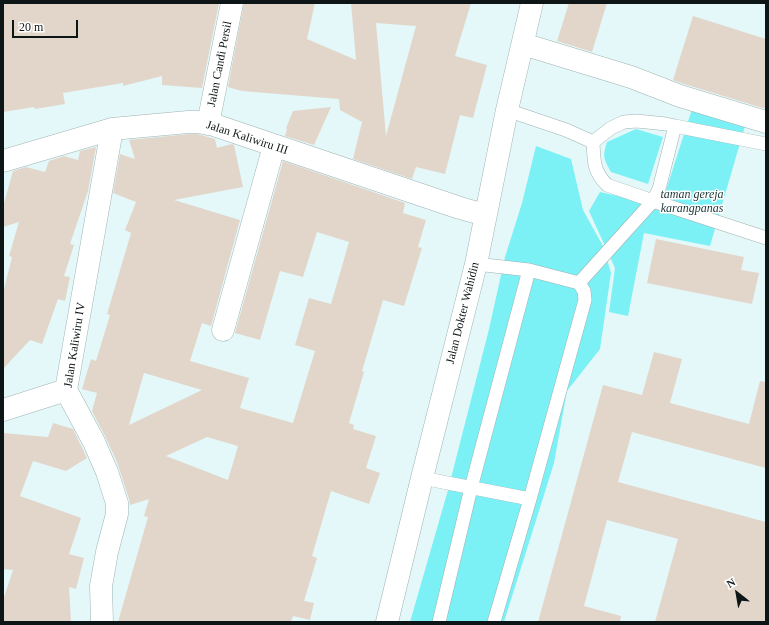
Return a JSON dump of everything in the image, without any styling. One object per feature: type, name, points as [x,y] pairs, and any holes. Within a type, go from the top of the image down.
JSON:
[{"type":"main road","name":"Jalan Candi Persil","points":[[208,124],[232,3]]},
{"type":"main road","name":"Jalan Dokter Wahidin","points":[[387,622],[476,264],[507,110],[532,3]]},
{"type":"main road","points":[[523,44],[631,77],[680,96],[766,122]]},
{"type":"main road","name":"Jalan Kaliwiru III","points":[[3,161],[112,129],[198,122],[485,215]]},
{"type":"main road","name":"Jalan Kaliwiru IV","points":[[102,622],[101,586],[117,503],[107,472],[94,442],[66,390],[112,129]]},
{"type":"main road","points":[[223,330],[274,146]]},
{"type":"main road","points":[[3,410],[66,390]]},
{"type":"lane","points":[[507,110],[566,130],[593,142]]},
{"type":"lane","points":[[593,142],[611,128],[624,122],[637,121],[666,124],[766,144]]},
{"type":"lane","points":[[579,283],[653,200],[659,189],[675,126]]},
{"type":"lane","points":[[593,142],[595,166],[602,180],[607,185],[766,238]]},
{"type":"lane","points":[[476,264],[529,270],[579,283],[584,291],[585,300],[494,622]]},
{"type":"lane","points":[[439,622],[471,488],[529,270]]},
{"type":"lane","points":[[422,478],[530,499]]},
{"type":"green space","name":"taman gereja karangpanas","points":[[692,109],[745,126],[710,246],[644,233],[628,316],[609,312],[615,268],[589,211],[600,192],[661,206]]},
{"type":"green space","points":[[636,129],[663,137],[648,184],[611,172],[604,158],[607,142]]},
{"type":"green space","points":[[536,146],[571,159],[583,210],[603,246],[611,273],[600,349],[567,391],[554,463],[504,622],[410,622],[448,490],[489,329],[505,257],[522,203]]},
{"type":"building","points":[[3,3],[219,3],[202,88],[162,85],[162,76],[123,86],[123,83],[63,93],[65,104],[3,112]]},
{"type":"building","points":[[244,3],[315,3],[307,39],[356,60],[351,3],[471,3],[455,56],[487,65],[473,118],[460,115],[445,174],[416,167],[412,179],[353,159],[362,122],[340,110],[339,99],[242,91],[228,87]],"holes":[[[376,23],[416,26],[386,136]]]},
{"type":"building","points":[[569,3],[607,3],[592,52],[557,41]]},
{"type":"building","points":[[693,16],[766,39],[766,109],[673,80]]},
{"type":"building","points":[[331,107],[314,145],[285,136],[286,128],[293,111]]},
{"type":"building","points":[[197,134],[215,139],[217,148],[232,144],[234,145],[243,187],[174,200],[240,220],[211,326],[202,323],[190,361],[249,378],[240,408],[293,423],[315,351],[295,345],[309,298],[331,304],[349,242],[317,232],[303,277],[280,271],[260,340],[235,333],[283,161],[405,203],[403,213],[426,220],[418,247],[422,248],[404,306],[383,300],[362,371],[364,372],[349,423],[354,425],[353,429],[376,436],[366,468],[380,473],[369,504],[331,491],[312,556],[317,558],[304,601],[314,603],[310,620],[293,616],[291,622],[118,622],[148,517],[144,516],[149,499],[130,505],[117,462],[92,411],[97,393],[82,389],[91,359],[96,361],[110,315],[107,314],[131,233],[125,230],[136,202],[113,193],[120,154],[135,159],[129,140]],"holes":[[[144,373],[202,390],[129,425]],[[207,437],[238,446],[228,480],[166,456]]]},
{"type":"building","points":[[96,147],[88,191],[70,244],[74,245],[64,276],[70,277],[65,301],[58,299],[42,344],[30,340],[3,369],[3,293],[12,257],[9,256],[19,222],[3,227],[3,207],[13,171],[26,167],[45,172],[49,161],[64,156],[78,160],[80,151]]},
{"type":"building","points":[[656,239],[744,257],[741,270],[759,273],[752,304],[647,283]]},
{"type":"building","points":[[654,352],[682,359],[670,403],[749,424],[760,381],[766,382],[766,468],[632,432],[618,482],[766,522],[766,622],[655,622],[678,539],[607,520],[584,606],[621,616],[620,622],[538,622],[603,385],[642,395]]},
{"type":"building","points":[[53,423],[73,429],[87,458],[66,471],[33,461],[20,496],[81,518],[69,554],[84,558],[76,589],[69,587],[71,622],[3,622],[3,600],[13,570],[3,569],[3,433],[48,437]]}]
